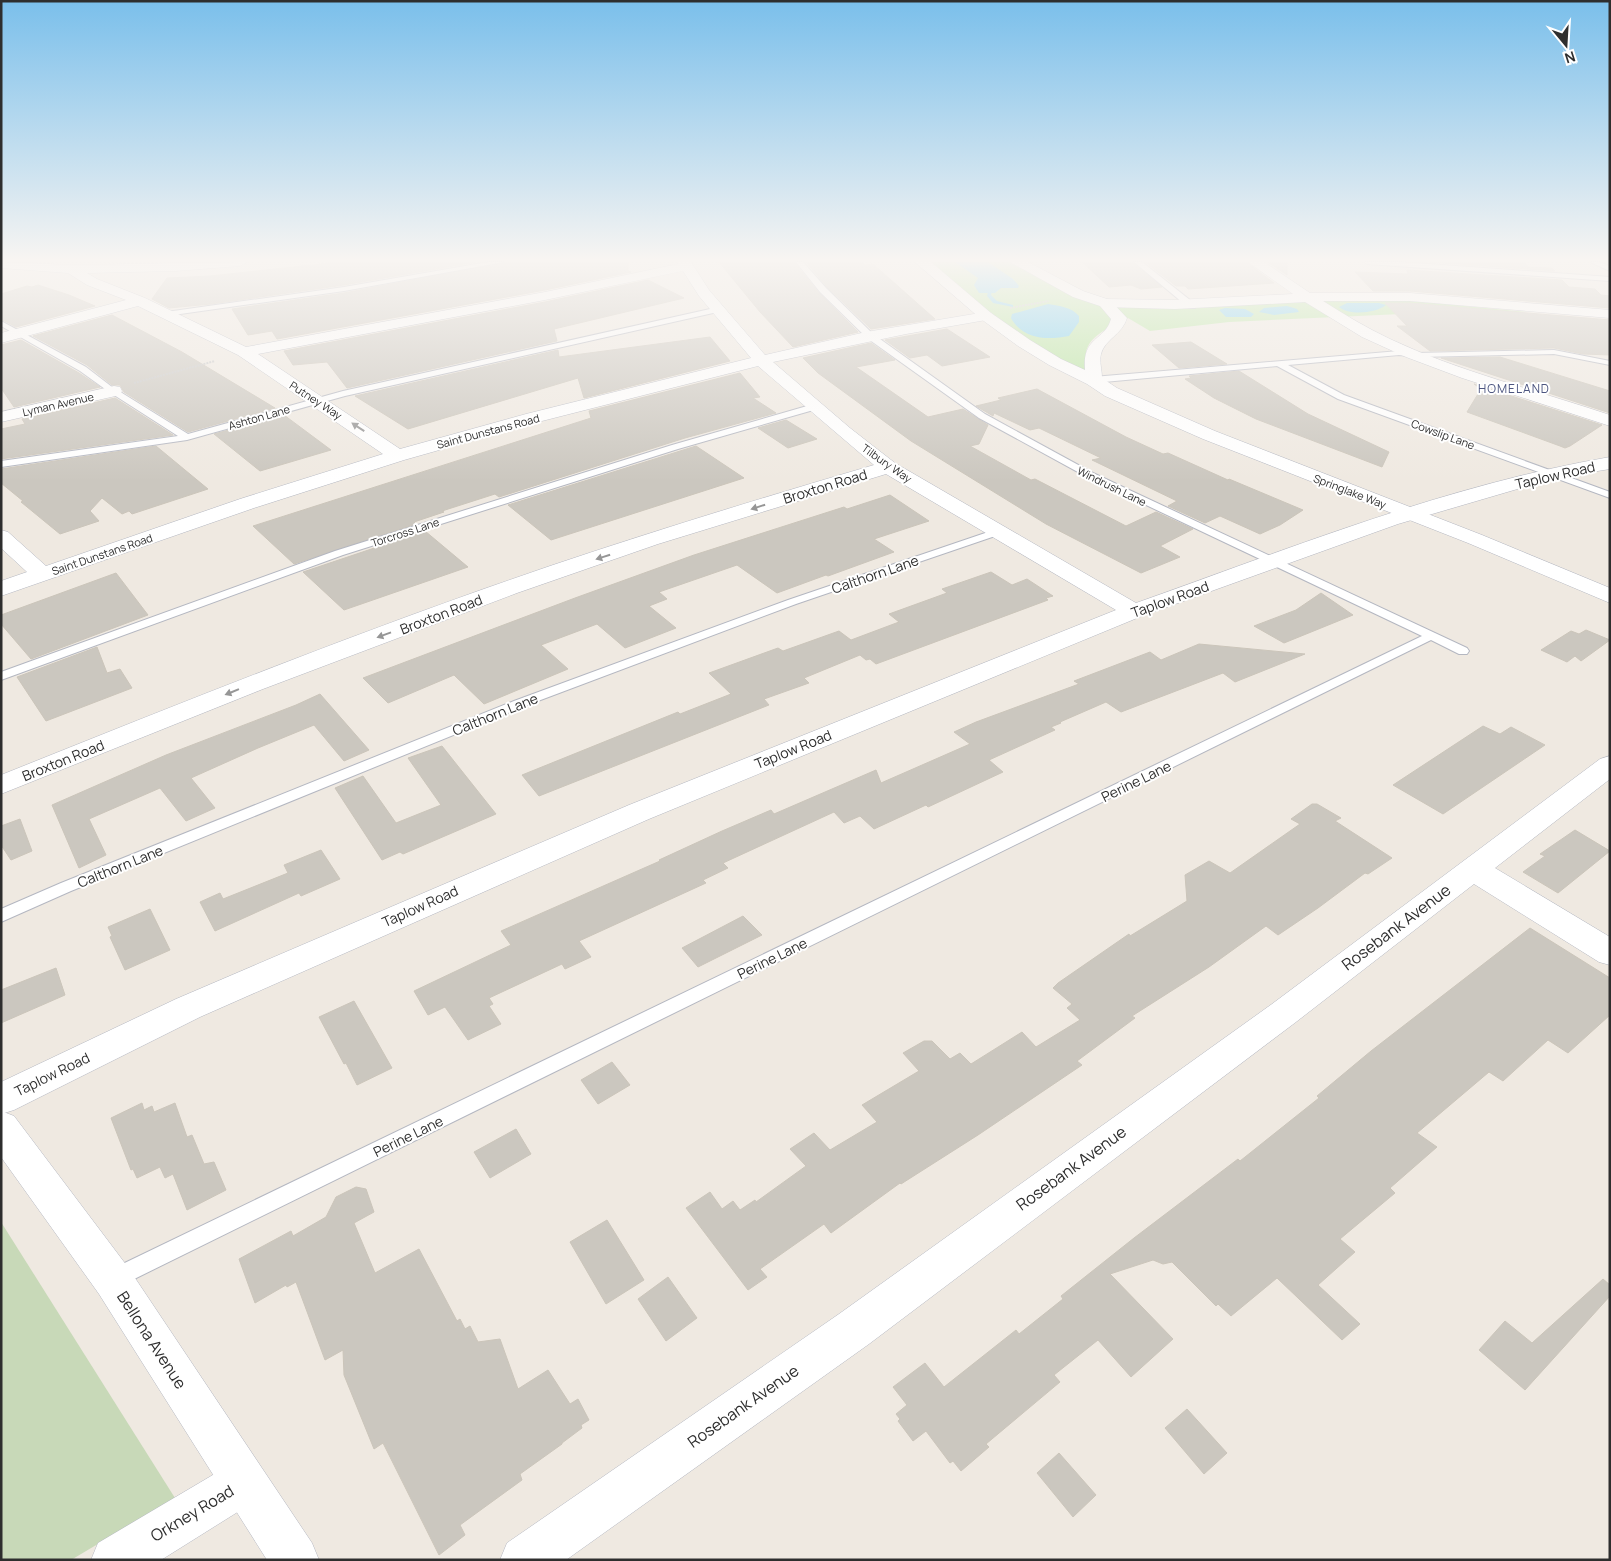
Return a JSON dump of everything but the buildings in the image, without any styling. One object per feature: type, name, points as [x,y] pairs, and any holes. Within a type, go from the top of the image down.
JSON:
[{"type":"street","points":[[1,338],[16,335]]},
{"type":"street","name":"Putney Way","points":[[209,335],[244,352],[397,456]]},
{"type":"street","points":[[244,352],[336,335]]},
{"type":"street","name":"Tilbury Way","points":[[739,335],[761,360],[814,407],[888,466],[997,532],[1134,611]]},
{"type":"street","name":"Saint Dunstans Road","points":[[1,589],[397,456],[761,360],[877,335]]},
{"type":"street","name":"Springlake Way","points":[[1013,335],[1073,372],[1209,436],[1412,514],[1610,596]]},
{"type":"street","points":[[1093,380],[1095,371],[1088,349],[1111,335]]},
{"type":"street","points":[[1374,335],[1417,355],[1610,421]]},
{"type":"street","points":[[1033,349],[1064,350]]},
{"type":"street","name":"Lyman Avenue","points":[[1,417],[116,387]]},
{"type":"street","name":"Taplow Road","points":[[1,1099],[188,1008],[630,816],[1134,611],[1412,514],[1552,473],[1610,463]]},
{"type":"street","name":"Broxton Road","points":[[1,785],[252,684],[510,588],[721,518],[888,466]]},
{"type":"street","points":[[2,534],[42,574]]},
{"type":"street","name":"Rosebank Avenue","points":[[524,1560],[854,1329],[1284,1013],[1610,765]]},
{"type":"street","points":[[1473,869],[1610,953]]},
{"type":"street","name":"Bellona Avenue","points":[[1,1127],[113,1280],[295,1560]]},
{"type":"street","name":"Orkney Road","points":[[115,1560],[244,1482]]},
{"type":"lane","points":[[21,335],[116,387],[187,437]]},
{"type":"lane","name":"Ashton Lane","points":[[1,464],[187,437],[317,400],[607,335]]},
{"type":"lane","name":"Windrush Lane","points":[[870,336],[982,416],[1090,476],[1463,651]]},
{"type":"lane","points":[[1093,380],[1399,353],[1417,355],[1554,352],[1610,363]]},
{"type":"lane","name":"Cowslip Lane","points":[[1279,364],[1340,397],[1610,495]]},
{"type":"lane","name":"Torcross Lane","points":[[1,676],[339,553],[675,447],[814,407]]},
{"type":"lane","name":"Calthorn Lane","points":[[1,916],[66,887],[518,704],[792,602],[997,532]]},
{"type":"lane","name":"Perine Lane","points":[[113,1280],[1431,636]]},
{"type":"path","points":[[116,387],[214,361]]},
{"type":"green space","points":[[1020,335],[1098,335],[1090,343],[1087,350],[1088,369],[1074,367],[1055,358]]},
{"type":"green space","points":[[1,1222],[175,1498],[71,1560],[1,1560]]},
{"type":"water","points":[[1031,335],[1070,335],[1053,338]]},
{"type":"district","name":"HOMELAND","points":[[1514,388]]}]
